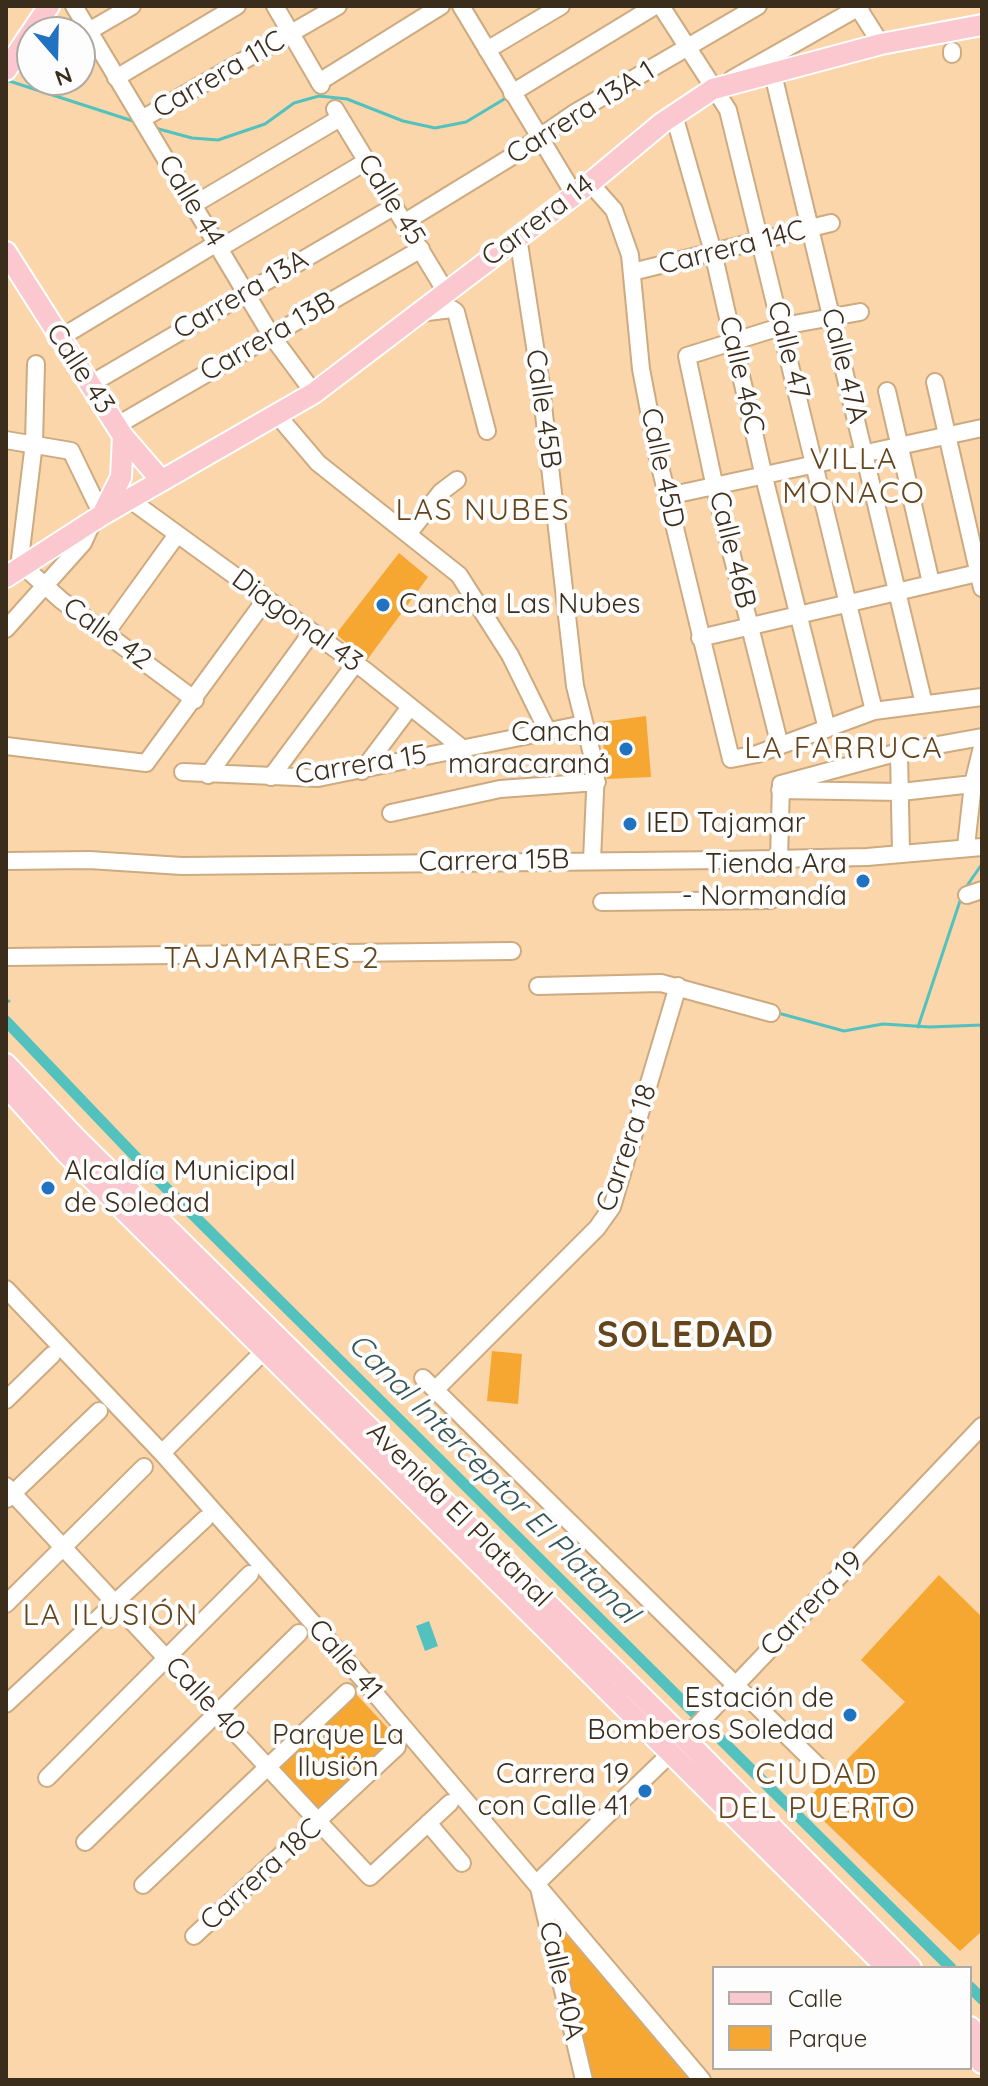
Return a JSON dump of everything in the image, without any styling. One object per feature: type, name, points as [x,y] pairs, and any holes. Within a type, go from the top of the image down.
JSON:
[{"type":"main road","points":[[6,70],[49,6]]},
{"type":"main road","name":"Carrera 14","points":[[16,570],[129,499],[314,393],[674,115],[713,89],[881,44],[982,25]]},
{"type":"main road","name":"Calle 43","points":[[6,252],[120,431],[161,480]]},
{"type":"main road","points":[[98,518],[121,477],[120,431]]},
{"type":"main road","name":"Avenida El Platanal","points":[[6,1064],[75,1137],[909,1966]]},
{"type":"main road","name":"Avenida El Platanal","points":[[10,1094],[264,1351],[682,1742],[885,1966]]},
{"type":"street","points":[[96,27],[132,6]]},
{"type":"street","points":[[116,78],[237,6]]},
{"type":"street","points":[[275,6],[320,83],[441,6]]},
{"type":"street","name":"Carrera 11C","points":[[142,119],[338,6]]},
{"type":"street","name":"Calle 45D","points":[[461,6],[538,136],[582,188],[616,214],[632,272],[641,369],[700,638],[731,759],[780,746]]},
{"type":"street","points":[[487,50],[561,6]]},
{"type":"street","points":[[512,93],[658,6]]},
{"type":"street","name":"Calle 47","points":[[658,6],[728,110],[850,601],[874,711]]},
{"type":"street","name":"Carrera 13A 1","points":[[405,222],[511,157],[538,136],[758,6]]},
{"type":"street","points":[[713,89],[858,7],[881,44]]},
{"type":"street","name":"Calle 44","points":[[96,43],[271,335],[314,393]]},
{"type":"street","name":"Calle 47A","points":[[773,74],[924,704]]},
{"type":"street","name":"Calle 45","points":[[193,205],[338,114],[446,292]]},
{"type":"street","name":"Calle 46C","points":[[674,115],[713,252],[764,477],[827,729]]},
{"type":"street","points":[[60,338],[367,161]]},
{"type":"street","name":"Carrera 13A","points":[[89,385],[395,206]]},
{"type":"street","name":"Carrera 14C","points":[[632,272],[760,238],[831,223]]},
{"type":"street","name":"Calle 45B","points":[[518,237],[540,379],[575,686],[597,782],[592,860]]},
{"type":"street","name":"Carrera 13B","points":[[120,431],[271,335],[421,249]]},
{"type":"street","points":[[417,314],[456,312],[487,431]]},
{"type":"street","points":[[733,340],[783,326],[860,312]]},
{"type":"street","name":"Calle 46B","points":[[733,340],[688,354],[715,488],[780,746]]},
{"type":"street","points":[[16,570],[34,443],[36,364]]},
{"type":"street","points":[[700,638],[931,583],[981,577],[950,434],[935,382]]},
{"type":"street","points":[[887,391],[931,583]]},
{"type":"street","points":[[278,416],[318,463],[459,575],[510,655],[548,732]]},
{"type":"street","points":[[668,496],[982,428]]},
{"type":"street","points":[[6,440],[71,451],[98,518],[83,543],[6,629]]},
{"type":"street","points":[[408,534],[441,492],[457,480]]},
{"type":"street","name":"Diagonal 43","points":[[129,499],[355,664],[462,748]]},
{"type":"street","points":[[106,633],[176,536]]},
{"type":"street","name":"Calle 42","points":[[16,570],[44,586],[195,700]]},
{"type":"street","points":[[6,746],[146,763],[266,599]]},
{"type":"street","points":[[208,775],[312,632]]},
{"type":"street","points":[[271,777],[355,664]]},
{"type":"street","points":[[780,746],[874,711],[982,697]]},
{"type":"street","points":[[362,771],[410,707]]},
{"type":"street","name":"Carrera 15","points":[[183,772],[318,778],[584,724]]},
{"type":"street","points":[[781,787],[899,752],[982,737]]},
{"type":"street","points":[[974,846],[973,784],[982,747]]},
{"type":"street","points":[[899,752],[901,853]]},
{"type":"street","points":[[391,813],[500,789],[597,782]]},
{"type":"street","points":[[781,787],[901,792],[973,784]]},
{"type":"street","points":[[779,859],[781,787]]},
{"type":"street","name":"Carrera 15B","points":[[6,861],[89,860],[182,866],[779,859],[974,846]]},
{"type":"street","points":[[602,902],[771,900]]},
{"type":"street","points":[[6,957],[512,951]]},
{"type":"street","points":[[538,986],[661,983],[771,1013]]},
{"type":"street","name":"Carrera 18","points":[[678,986],[612,1207],[597,1228],[429,1384],[735,1686]]},
{"type":"street","name":"Calle 41","points":[[6,1289],[162,1453],[538,1882],[611,1975],[702,2080]]},
{"type":"street","points":[[162,1453],[264,1351]]},
{"type":"street","points":[[6,1400],[52,1355]]},
{"type":"street","points":[[8,1493],[99,1411]]},
{"type":"street","name":"Carrera 19","points":[[538,1882],[682,1742],[982,1426]]},
{"type":"street","points":[[6,1604],[144,1467]]},
{"type":"street","name":"Calle 40","points":[[8,1493],[370,1877],[428,1823]]},
{"type":"street","points":[[9,1696],[115,1604],[205,1519]]},
{"type":"street","points":[[47,1778],[250,1574]]},
{"type":"street","points":[[85,1842],[299,1633]]},
{"type":"street","points":[[735,1686],[823,1771]]},
{"type":"street","points":[[143,1885],[347,1692]]},
{"type":"street","name":"Carrera 18C","points":[[194,1936],[397,1747]]},
{"type":"street","points":[[450,1803],[428,1823],[462,1863]]},
{"type":"street","name":"Calle 40A","points":[[538,1882],[584,2080]]},
{"type":"green space","name":"Cancha Las Nubes","points":[[399,553],[428,577],[367,660],[336,634]]},
{"type":"green space","name":"Cancha maracaraná","points":[[646,716],[651,777],[607,779],[601,722]]},
{"type":"green space","points":[[492,1351],[522,1354],[518,1404],[487,1401]]},
{"type":"green space","points":[[939,1575],[982,1617],[982,1931],[960,1951],[804,1802],[905,1702],[861,1660]]},
{"type":"green space","name":"Parque La Ilusión","points":[[355,1693],[399,1740],[322,1812],[277,1764]]},
{"type":"green space","points":[[555,1922],[599,1973],[689,2080],[590,2080]]},
{"type":"water","points":[[429,1621],[438,1646],[425,1651],[416,1626]]},
{"type":"waterway","points":[[6,80],[136,122]]},
{"type":"waterway","points":[[155,128],[192,138],[218,140],[265,124],[294,103],[319,96],[347,99],[403,121],[435,128],[466,122],[506,98]]},
{"type":"waterway","points":[[964,890],[982,864]]},
{"type":"waterway","points":[[918,1027],[961,898]]},
{"type":"waterway","points":[[778,1013],[844,1031],[883,1024],[930,1027],[982,1025]]},
{"type":"waterway","name":"Canal Interceptor El Platanal","points":[[6,1021],[153,1175],[949,1966]]},
{"type":"waterway","name":"Canal Interceptor El Platanal","points":[[972,1989],[982,1999]]},
{"type":"place","name":"Cancha Las Nubes","points":[[383,605]]},
{"type":"place","name":"Cancha maracaraná","points":[[626,749]]},
{"type":"place","name":"IED Tajamar","points":[[630,824]]},
{"type":"place","name":"Tienda Ara - Normandía","points":[[863,881]]},
{"type":"place","name":"Alcaldía Municipal de Soledad","points":[[48,1188]]},
{"type":"place","name":"Estación de Bomberos Soledad","points":[[850,1715]]},
{"type":"place","name":"Carrera 19 con Calle 41","points":[[645,1791]]},
{"type":"district","name":"VILLA MONACO","points":[[854,477]]},
{"type":"district","name":"LAS NUBES","points":[[483,511]]},
{"type":"district","name":"LA FARRUCA","points":[[844,749]]},
{"type":"district","name":"TAJAMARES 2","points":[[272,959]]},
{"type":"district","name":"SOLEDAD","points":[[686,1336]]},
{"type":"district","name":"LA ILUSIÓN","points":[[111,1616]]},
{"type":"district","name":"CIUDAD DEL PUERTO","points":[[817,1792]]}]
